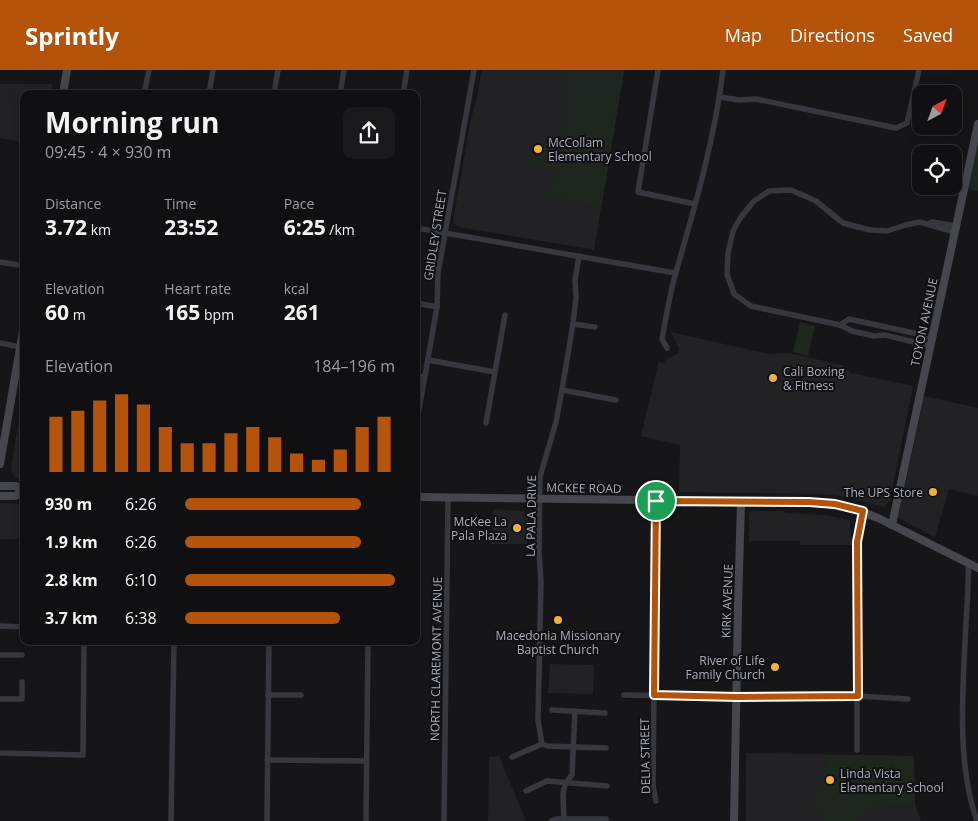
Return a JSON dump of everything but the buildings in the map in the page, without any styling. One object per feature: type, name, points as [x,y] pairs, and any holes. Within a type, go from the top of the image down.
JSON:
[{"type":"street","points":[[63,90],[67,70]]},
{"type":"street","points":[[145,90],[148,70]]},
{"type":"street","points":[[210,90],[213,70]]},
{"type":"street","points":[[275,90],[278,70]]},
{"type":"street","points":[[341,90],[344,70]]},
{"type":"street","points":[[404,90],[407,70]]},
{"type":"street","name":"GRIDLEY STREET","points":[[420,403],[437,307],[438,273],[474,70]]},
{"type":"street","points":[[658,70],[638,192],[695,204]]},
{"type":"street","points":[[667,348],[662,339],[675,273],[695,204],[720,97],[723,70]]},
{"type":"street","points":[[720,97],[739,100],[756,98],[896,128],[907,123],[919,70]]},
{"type":"street","name":"TOYON AVENUE","points":[[892,525],[978,124]]},
{"type":"street","points":[[930,346],[884,336],[874,336],[852,331],[840,325],[751,306],[734,294],[726,274],[728,254],[733,231],[741,217],[754,201],[770,191],[791,190],[816,201],[843,223],[870,230],[887,231],[920,222],[932,226],[955,229]]},
{"type":"street","points":[[420,229],[675,273]]},
{"type":"street","name":"LA PALA DRIVE","points":[[542,744],[538,720],[542,581],[539,552],[540,477],[556,422],[574,324],[575,280],[579,256]]},
{"type":"street","points":[[0,262],[20,265]]},
{"type":"street","points":[[420,304],[437,307]]},
{"type":"street","points":[[486,423],[505,315]]},
{"type":"street","points":[[840,325],[849,319],[932,337]]},
{"type":"street","points":[[574,324],[595,327]]},
{"type":"street","points":[[0,343],[20,347],[20,376],[0,464]]},
{"type":"street","points":[[428,360],[495,372]]},
{"type":"street","points":[[420,376],[424,377]]},
{"type":"street","points":[[562,390],[616,400]]},
{"type":"street","points":[[0,486],[16,486],[20,489]]},
{"type":"street","points":[[0,496],[15,496],[20,494]]},
{"type":"street","name":"MCKEE ROAD","points":[[420,498],[835,504],[863,511],[978,568]]},
{"type":"street","name":"NORTH CLAREMONT AVENUE","points":[[444,821],[448,498]]},
{"type":"street","name":"DELIA STREET","points":[[656,501],[653,786],[656,801]]},
{"type":"street","name":"KIRK AVENUE","points":[[734,821],[741,502]]},
{"type":"street","points":[[857,750],[857,542],[863,511]]},
{"type":"street","points":[[968,562],[964,669],[964,750],[968,785],[976,821]]},
{"type":"street","points":[[0,626],[20,627]]},
{"type":"street","points":[[0,753],[83,755],[84,645]]},
{"type":"street","points":[[172,821],[174,645]]},
{"type":"street","points":[[267,821],[269,645]]},
{"type":"street","points":[[366,821],[368,645]]},
{"type":"street","points":[[0,655],[22,655]]},
{"type":"street","points":[[0,699],[22,699],[22,682]]},
{"type":"street","points":[[268,695],[301,695]]},
{"type":"street","points":[[624,695],[737,697],[858,696],[908,699]]},
{"type":"street","points":[[552,710],[605,713]]},
{"type":"street","points":[[564,820],[562,794],[565,784],[572,775],[575,747],[575,711]]},
{"type":"street","points":[[512,758],[542,744],[546,746],[606,748]]},
{"type":"street","points":[[267,760],[366,761]]},
{"type":"street","points":[[526,791],[547,781],[607,786]]},
{"type":"street","points":[[551,821],[606,819]]},
{"type":"shaded area","name":"McCollam Elementary School","points":[[482,70],[624,70],[594,250],[459,227],[454,224],[471,119]]},
{"type":"shaded area","points":[[556,70],[624,70],[601,208],[550,197],[556,155],[553,170],[534,167],[537,147],[557,151],[560,138],[561,76]]},
{"type":"shaded area","points":[[0,84],[52,84],[51,90],[20,90],[20,141],[0,138]]},
{"type":"shaded area","points":[[978,141],[978,191],[967,189]]},
{"type":"shaded area","points":[[800,322],[815,326],[808,356],[793,352]]},
{"type":"shaded area","points":[[671,332],[769,354],[789,353],[842,365],[852,373],[913,386],[890,500],[883,507],[848,497],[820,494],[679,492],[680,445],[641,436],[659,361],[665,364],[667,359],[677,354],[679,349]]},
{"type":"shaded area","points":[[924,396],[978,408],[978,496],[949,489],[935,537],[898,518]]},
{"type":"shaded area","points":[[20,413],[20,478],[13,475],[11,467]]},
{"type":"shaded area","points":[[0,503],[20,504],[20,539],[0,539]]},
{"type":"shaded area","points":[[493,509],[523,511],[528,516],[527,544],[492,544]]},
{"type":"shaded area","points":[[749,511],[784,511],[785,513],[825,515],[849,520],[853,545],[800,545],[800,541],[749,541]]},
{"type":"shaded area","points":[[550,664],[594,665],[593,694],[548,693]]},
{"type":"shaded area","name":"Linda Vista Elementary School","points":[[746,753],[914,756],[915,804],[921,821],[746,821]]},
{"type":"shaded area","points":[[827,755],[914,756],[915,804],[879,807],[858,821],[823,821],[810,801],[828,776]]},
{"type":"shaded area","points":[[499,756],[526,821],[488,821],[489,757]]},
{"type":"place","name":"McCollam Elementary School","points":[[538,149]]},
{"type":"place","name":"Cali Boxing & Fitness","points":[[773,378]]},
{"type":"place","name":"The UPS Store","points":[[933,492]]},
{"type":"place","name":"McKee La Pala Plaza","points":[[517,528]]},
{"type":"place","name":"Macedonia Missionary Baptist Church","points":[[558,620]]},
{"type":"place","name":"River of Life Family Church","points":[[775,667]]},
{"type":"place","name":"Linda Vista Elementary School","points":[[830,780]]},
{"type":"route","points":[[656,501],[809,502],[835,504],[863,511],[857,542],[858,696],[737,697],[654,695],[656,501]]}]
